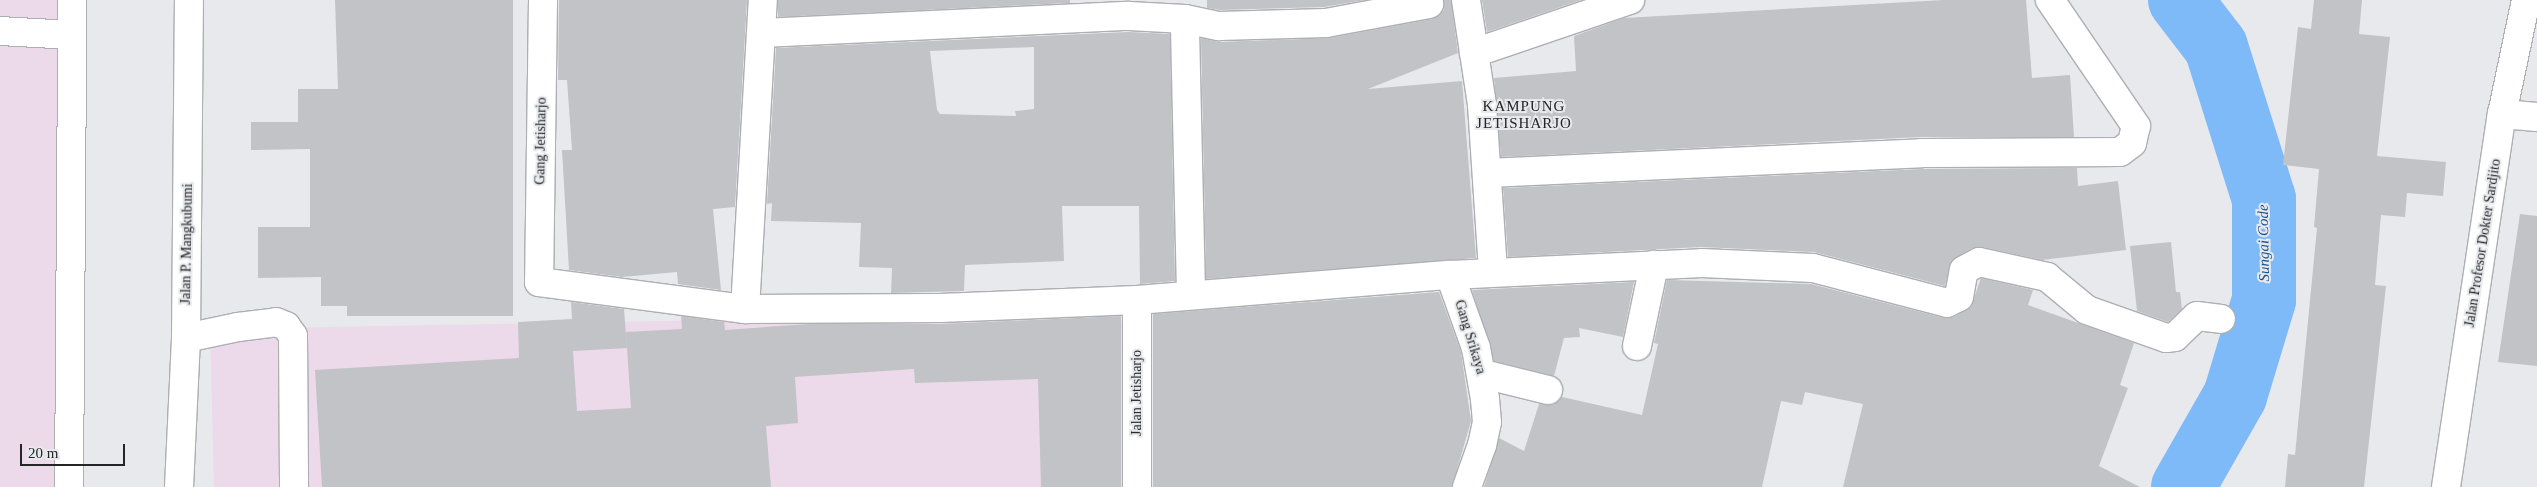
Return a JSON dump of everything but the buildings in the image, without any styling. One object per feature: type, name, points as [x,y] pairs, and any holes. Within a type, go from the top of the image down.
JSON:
[{"type":"street","points":[[68,487],[72,0]]},
{"type":"street","name":"Jalan P. Mangkubumi","points":[[179,487],[186,338],[189,0]]},
{"type":"street","name":"Gang Jetisharjo","points":[[543,0],[539,282],[744,309]]},
{"type":"street","points":[[763,0],[744,309],[940,308],[1136,300],[1192,294],[1494,272],[1702,262],[1814,268],[1947,303],[1954,302],[1959,297],[1964,270],[1978,262],[2046,277],[2087,310],[2166,338],[2175,337],[2197,316],[2221,319]]},
{"type":"street","points":[[1466,0],[1488,172],[1494,272]]},
{"type":"street","points":[[1474,53],[1630,0]]},
{"type":"street","points":[[1488,172],[1922,153],[2120,152],[2132,143],[2136,126],[2050,0]]},
{"type":"street","name":"Jalan Profesor Dokter Sardjito","points":[[2446,487],[2502,114],[2526,0]]},
{"type":"street","points":[[762,33],[1129,16],[1185,19],[1220,26],[1326,23],[1429,4]]},
{"type":"street","points":[[1185,19],[1192,294]]},
{"type":"street","points":[[0,31],[72,35]]},
{"type":"street","points":[[2502,114],[2537,117]]},
{"type":"street","points":[[1637,346],[1654,265]]},
{"type":"street","name":"Gang Srikaya","points":[[1450,275],[1468,321],[1482,374],[1487,422],[1467,487]]},
{"type":"street","name":"Jalan Jetisharjo","points":[[1136,300],[1137,487]]},
{"type":"street","points":[[186,338],[276,322],[290,331],[293,336],[294,487]]},
{"type":"street","points":[[1482,374],[1548,390]]},
{"type":"shaded area","points":[[0,0],[85,0],[71,487],[0,487]]},
{"type":"shaded area","points":[[1111,313],[1127,326],[1126,487],[214,487],[210,329]]},
{"type":"waterway","name":"Sungai Code","points":[[2180,0],[2216,47],[2264,199],[2264,300],[2235,396],[2183,487]]},
{"type":"district","name":"KAMPUNG JETISHARJO","points":[[1524,114]]}]
